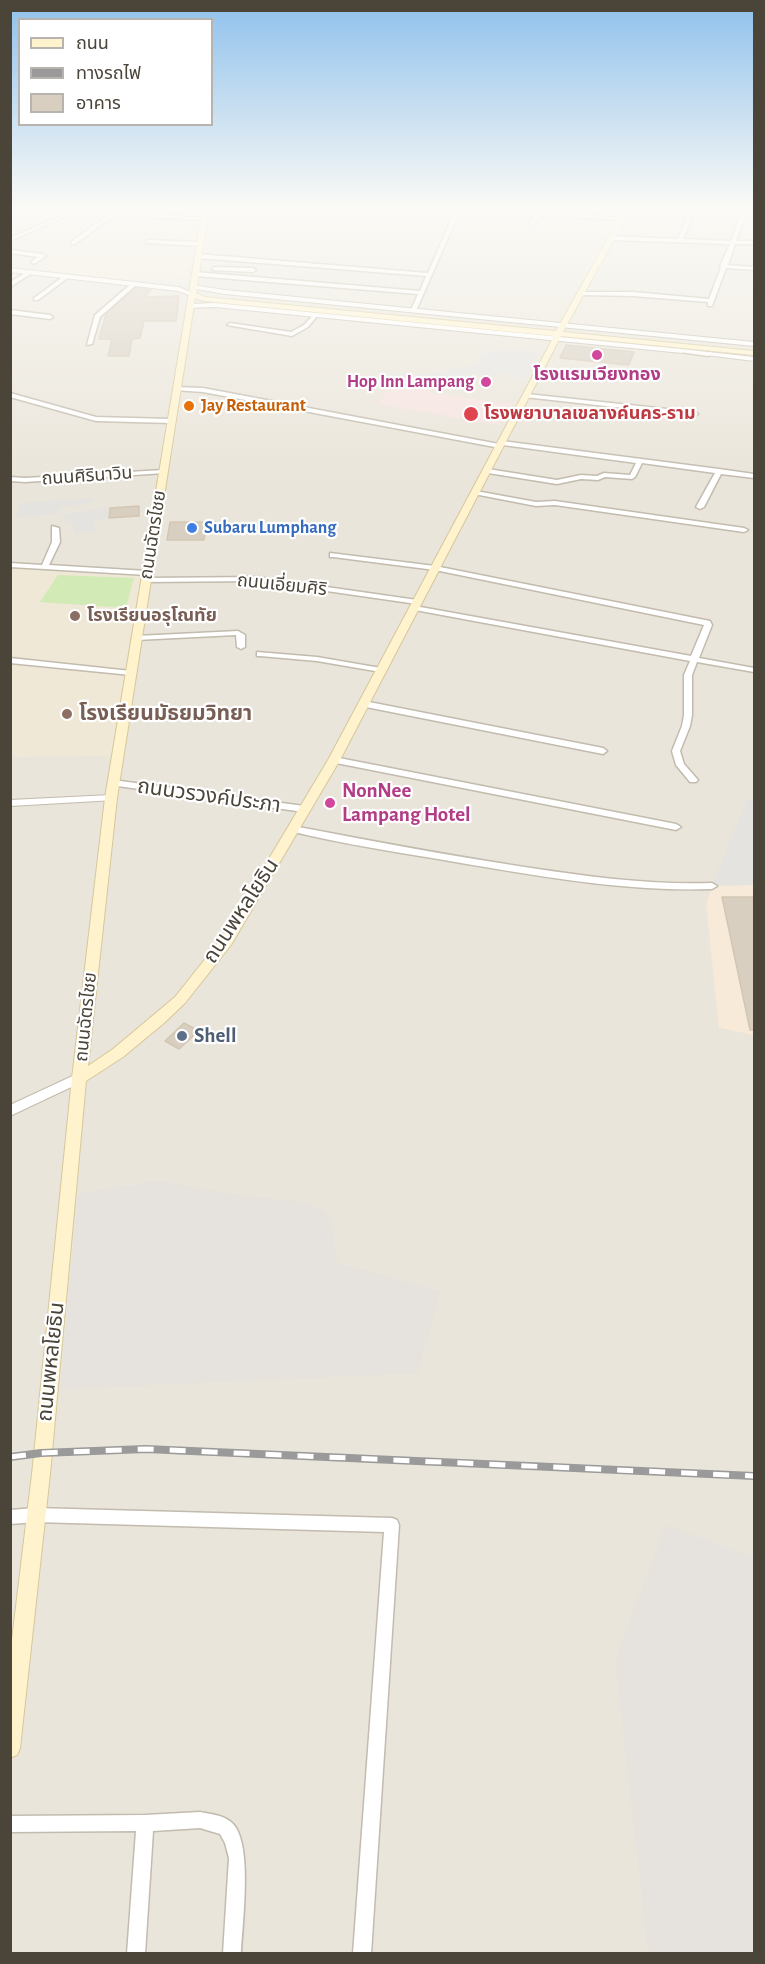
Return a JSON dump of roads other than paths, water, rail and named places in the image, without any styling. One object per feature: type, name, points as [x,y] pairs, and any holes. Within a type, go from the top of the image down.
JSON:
[{"type":"main road","name":"ถนนฉัตรไชย","points":[[80,1078],[113,783],[191,300]]},
{"type":"main road","points":[[298,300],[374,314],[754,350]]},
{"type":"main road","name":"ถนนพหลโยธิน","points":[[10,1749],[80,1078],[118,1053],[159,1020],[180,1000],[226,942],[334,760],[579,300]]},
{"type":"main road","points":[[685,344],[754,350]]},
{"type":"street","points":[[89,344],[97,316],[116,300]]},
{"type":"street","points":[[414,310],[418,300]]},
{"type":"street","points":[[682,300],[711,303],[712,300]]},
{"type":"street","points":[[190,306],[215,305],[315,315],[374,314],[414,310],[561,332]]},
{"type":"street","points":[[10,312],[50,317]]},
{"type":"street","points":[[230,325],[292,334],[306,326],[315,315]]},
{"type":"street","points":[[685,344],[754,344]]},
{"type":"street","points":[[685,344],[708,354],[754,359]]},
{"type":"street","points":[[176,389],[203,390],[501,445],[754,476]]},
{"type":"street","points":[[10,395],[96,419],[171,421]]},
{"type":"street","points":[[527,396],[695,414]]},
{"type":"street","points":[[488,471],[557,482],[581,477],[598,478],[604,475],[632,477],[640,461]]},
{"type":"street","name":"ถนนศิรินาวิน","points":[[10,479],[163,471]]},
{"type":"street","points":[[700,507],[719,471]]},
{"type":"street","points":[[476,493],[536,504],[566,504],[744,530]]},
{"type":"street","points":[[44,568],[56,542],[55,528]]},
{"type":"street","points":[[333,555],[435,568],[703,621],[708,625],[688,675],[686,726],[676,751],[680,765],[693,780]]},
{"type":"street","name":"ถนนเอี่ยมศิริ","points":[[10,565],[146,577],[257,579],[416,605],[754,670]]},
{"type":"street","points":[[136,638],[238,633],[241,635],[241,647]]},
{"type":"street","points":[[261,654],[317,659],[381,670]]},
{"type":"street","points":[[10,660],[131,673]]},
{"type":"street","points":[[364,704],[603,751]]},
{"type":"street","points":[[334,760],[676,827]]},
{"type":"street","name":"ถนนวรวงค์ประภา","points":[[113,783],[304,809]]},
{"type":"street","points":[[10,803],[111,798]]},
{"type":"street","points":[[292,829],[480,864],[560,875],[663,885],[712,886]]},
{"type":"street","points":[[10,1111],[80,1078]]},
{"type":"street","points":[[10,1517],[36,1515],[392,1525],[362,1953]]},
{"type":"street","points":[[10,1824],[145,1823],[200,1820],[216,1823],[226,1828],[233,1840],[237,1858],[232,1953]]},
{"type":"street","points":[[136,1953],[145,1823]]},
{"type":"railway","points":[[10,1457],[41,1453],[146,1449],[754,1476]]},
{"type":"place","name":"โรงแรมเวียงทอง","points":[[597,355]]},
{"type":"place","name":"Hop Inn Lampang","points":[[486,382]]},
{"type":"place","name":"Jay Restaurant","points":[[189,406]]},
{"type":"place","name":"โรงพยาบาลเขลางค์นคร-ราม","points":[[471,414]]},
{"type":"place","name":"Subaru Lumphang","points":[[192,528]]},
{"type":"place","name":"โรงเรียนอรุโณทัย","points":[[75,616]]},
{"type":"place","name":"โรงเรียนมัธยมวิทยา","points":[[67,714]]},
{"type":"place","name":"NonNee Lampang Hotel","points":[[330,803]]},
{"type":"place","name":"Shell","points":[[182,1036]]}]
